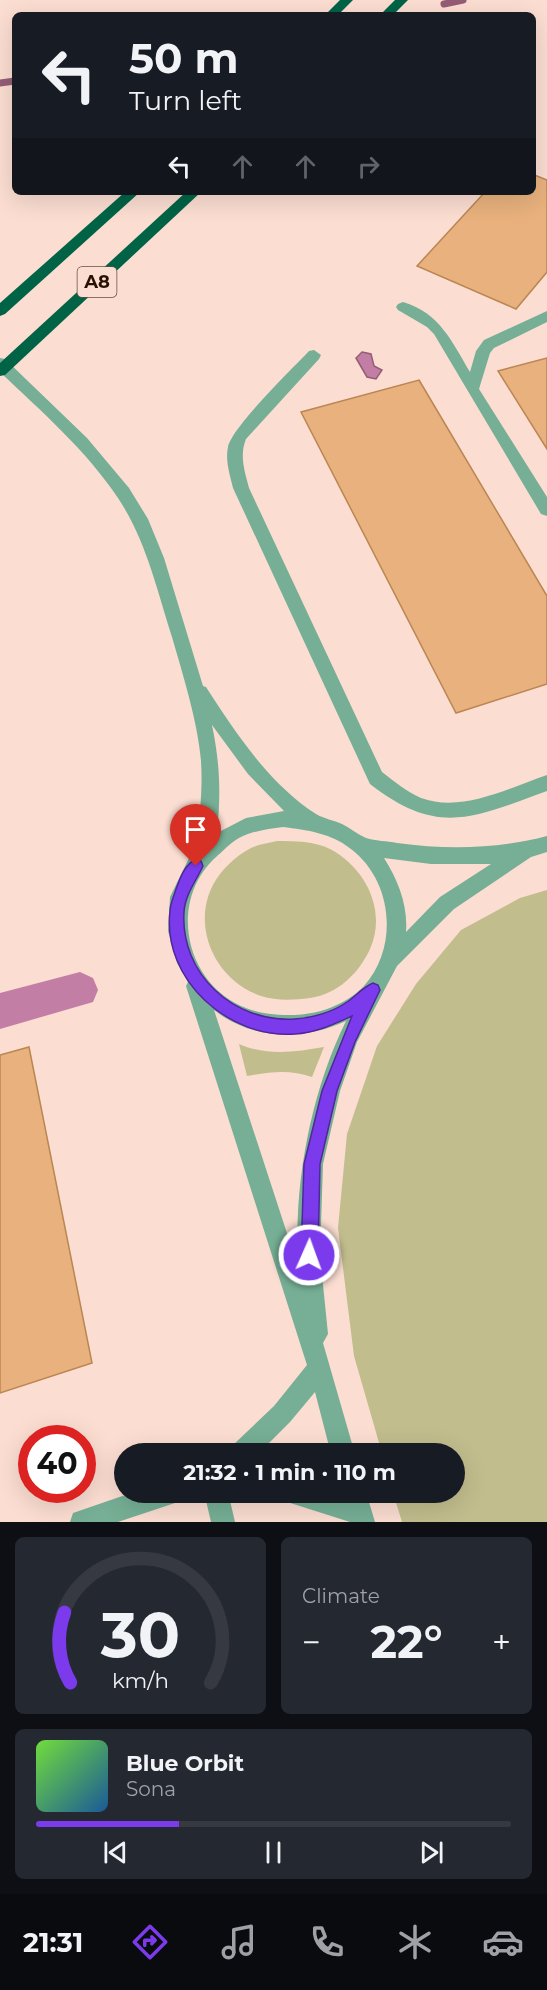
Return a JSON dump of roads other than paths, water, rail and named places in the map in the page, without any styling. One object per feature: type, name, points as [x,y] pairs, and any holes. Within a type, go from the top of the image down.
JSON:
[{"type":"highway","points":[[334,12],[347,0]]},
{"type":"highway","points":[[389,12],[402,0]]},
{"type":"highway","name":"A8","points":[[0,311],[130,195]]},
{"type":"highway","name":"A8","points":[[0,371],[191,195]]},
{"type":"street","points":[[403,307],[439,331],[472,389],[546,506]]},
{"type":"street","points":[[472,389],[483,351],[489,344],[547,316]]},
{"type":"street","points":[[314,355],[240,436],[234,444],[234,460],[241,489],[376,778],[394,794],[414,806],[441,811],[463,811],[547,783]]},
{"type":"street","points":[[0,363],[82,442],[123,492],[142,523],[156,558],[193,680],[212,774],[210,826],[205,852]]},
{"type":"street","points":[[193,680],[225,732],[249,763],[277,794],[312,822]]},
{"type":"street","points":[[341,1443],[320,1368],[230,1086],[194,978],[178,944],[177,911],[186,879],[205,852],[228,835],[254,824],[283,819],[312,822],[337,830],[360,845],[382,868],[395,897],[398,928],[392,959]]},
{"type":"street","points":[[360,845],[430,856],[475,856],[527,850],[547,844]]},
{"type":"street","points":[[252,1443],[282,1414],[320,1368],[309,1255],[312,1164],[330,1091],[348,1039],[392,959],[447,903],[527,850]]},
{"type":"street","points":[[194,978],[213,999],[237,1015],[266,1024],[295,1027],[333,1017],[351,1009],[373,990]]},
{"type":"street","points":[[82,1522],[139,1503]]},
{"type":"street","points":[[219,1503],[223,1522]]},
{"type":"street","points":[[336,1503],[359,1509]]},
{"type":"waterway","points":[[444,4],[463,0]]},
{"type":"waterway","points":[[0,83],[12,81]]},
{"type":"waterway","points":[[0,1011],[80,990]]}]
